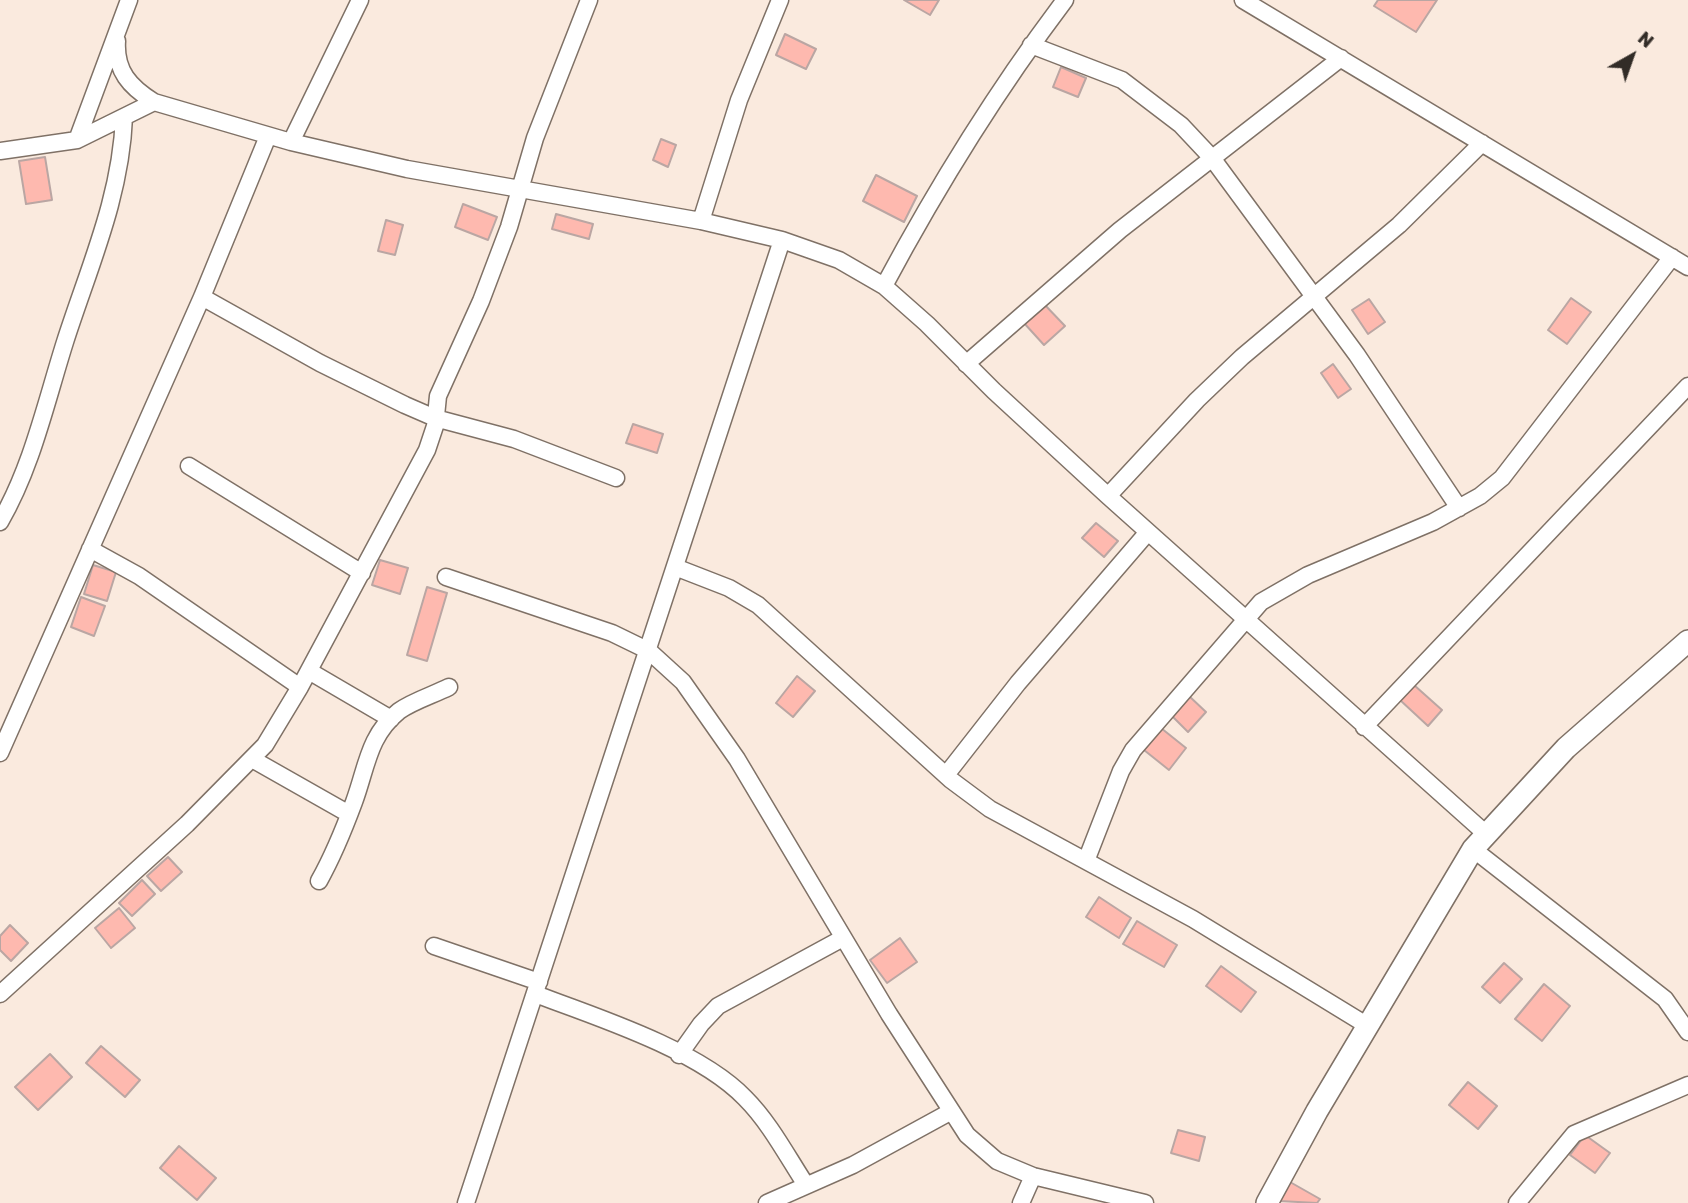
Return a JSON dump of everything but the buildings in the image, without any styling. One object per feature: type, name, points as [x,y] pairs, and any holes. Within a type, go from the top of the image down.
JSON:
[{"type":"main road","points":[[1267,1203],[1368,1026],[1479,841],[1566,748],[1688,640]]},
{"type":"street","points":[[77,140],[129,0]]},
{"type":"street","points":[[290,142],[360,0]]},
{"type":"street","points":[[0,994],[187,824],[253,759],[265,745],[300,687],[427,450],[438,396],[481,301],[509,227],[535,138],[589,0]]},
{"type":"street","points":[[701,221],[735,112],[780,0]]},
{"type":"street","points":[[884,286],[913,231],[1031,45],[1065,0]]},
{"type":"street","points":[[1243,0],[1688,267]]},
{"type":"street","points":[[118,32],[118,64],[124,77],[136,91],[154,102],[290,142],[407,169],[701,221],[782,240],[839,260],[884,286],[1108,496],[1364,727],[1479,841],[1665,999],[1688,1032]]},
{"type":"street","points":[[1031,45],[1122,80],[1181,125],[1212,158],[1316,297],[1459,508]]},
{"type":"street","points":[[966,364],[1120,230],[1341,58]]},
{"type":"street","points":[[0,151],[77,140],[154,102]]},
{"type":"street","points":[[0,522],[30,453],[98,247],[116,187],[124,117]]},
{"type":"street","points":[[0,753],[202,297],[268,136]]},
{"type":"street","points":[[1108,496],[1197,400],[1242,357],[1316,297],[1436,190],[1482,143]]},
{"type":"street","points":[[466,1203],[782,240]]},
{"type":"street","points":[[1086,861],[1121,771],[1133,750],[1245,618],[1276,591],[1433,522],[1459,508],[1502,478],[1672,257]]},
{"type":"street","points":[[202,297],[320,363],[435,418],[514,439],[616,478]]},
{"type":"street","points":[[1364,727],[1688,386]]},
{"type":"street","points":[[189,466],[362,573]]},
{"type":"street","points":[[946,775],[1018,683],[1148,532]]},
{"type":"street","points":[[90,549],[139,576],[300,687]]},
{"type":"street","points":[[675,567],[729,588],[758,605],[946,775],[990,809],[1193,919],[1368,1026]]},
{"type":"street","points":[[446,577],[612,633],[649,651],[683,681],[706,711],[950,1112],[967,1135],[997,1161],[1033,1177],[1145,1203]]},
{"type":"street","points":[[309,671],[391,719]]},
{"type":"street","points":[[319,881],[335,852],[369,747],[400,710],[449,687]]},
{"type":"street","points":[[253,759],[349,814]]},
{"type":"street","points":[[679,1055],[718,1006],[843,937]]},
{"type":"street","points":[[434,946],[537,988],[721,1077],[744,1097],[764,1120],[806,1185]]},
{"type":"street","points":[[1517,1203],[1574,1134],[1688,1084]]},
{"type":"street","points":[[767,1203],[853,1165],[950,1112]]},
{"type":"street","points":[[1021,1203],[1033,1177]]}]
